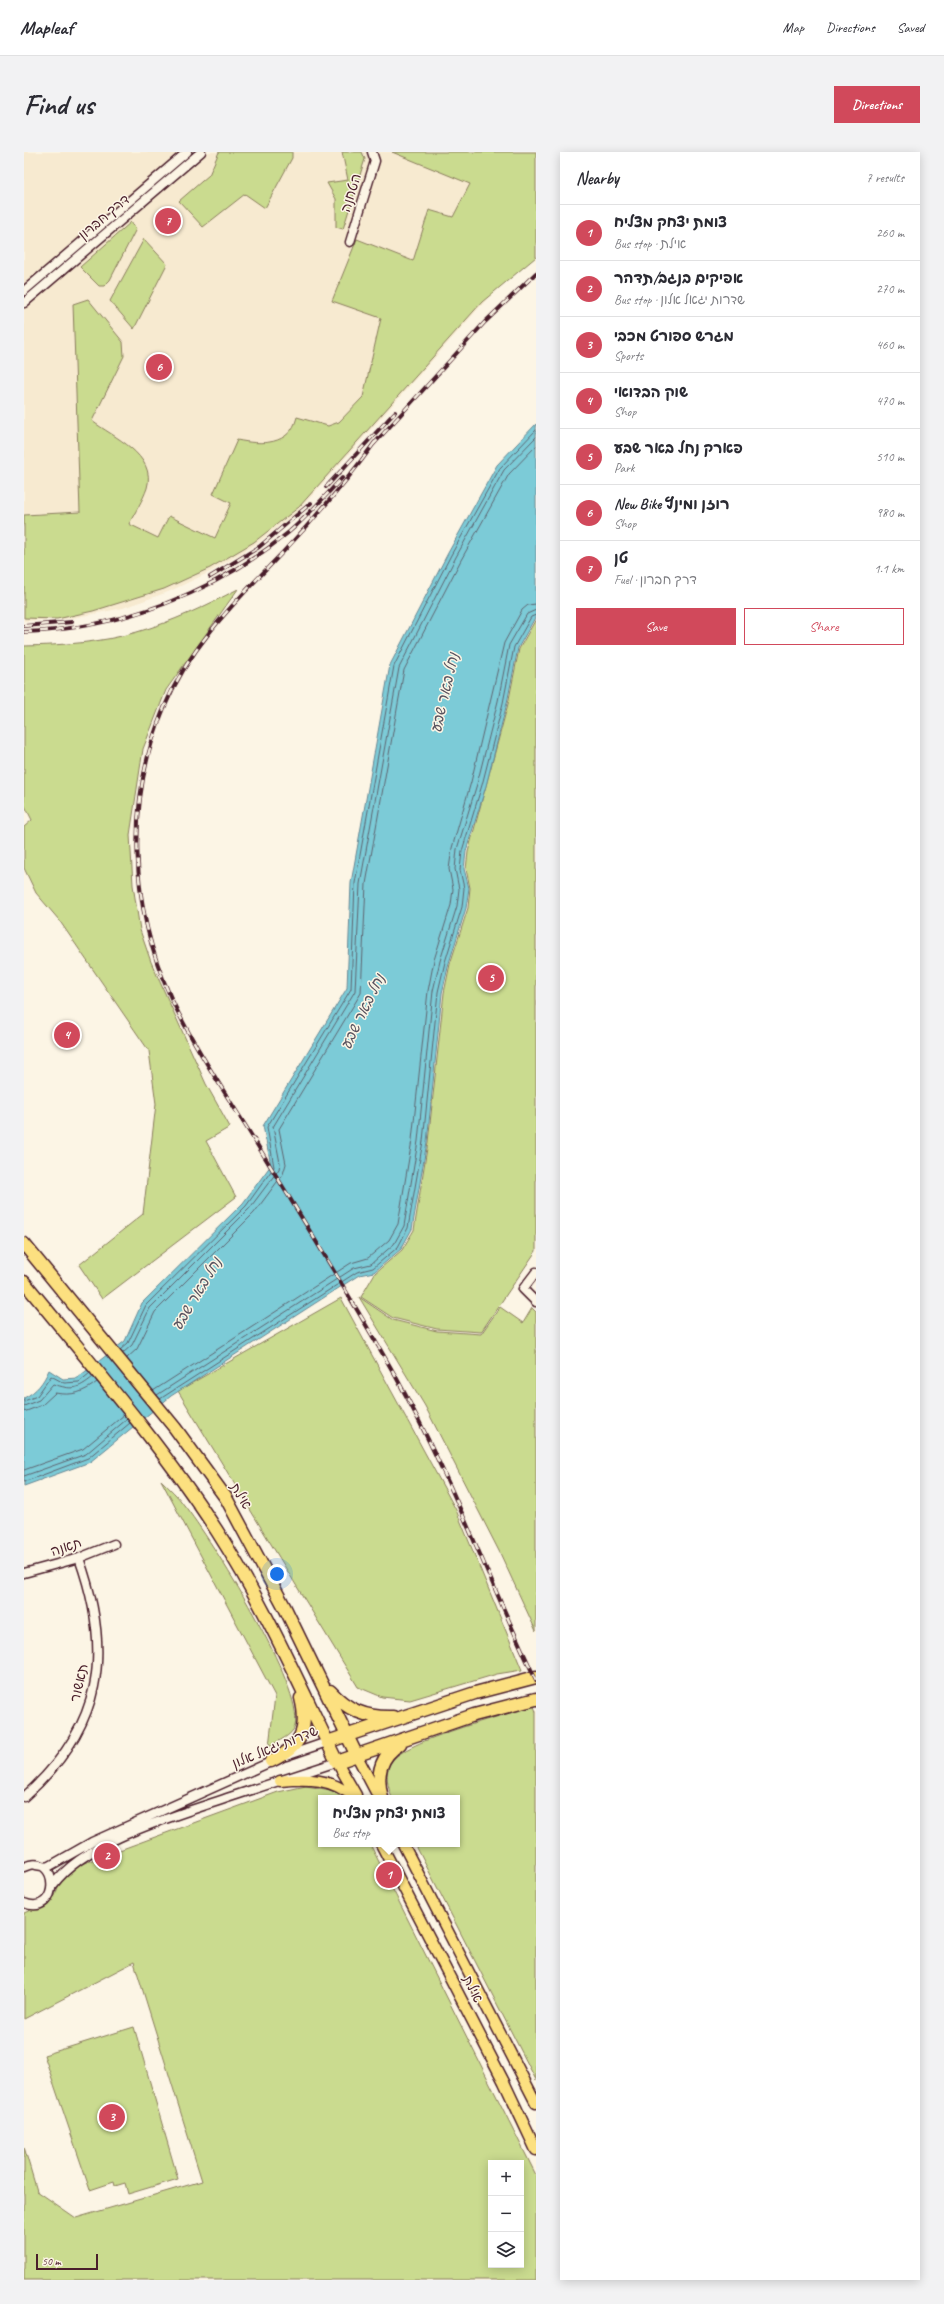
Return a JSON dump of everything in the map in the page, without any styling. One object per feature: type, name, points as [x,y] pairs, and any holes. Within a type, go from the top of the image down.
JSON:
[{"type":"highway","name":"אילת","points":[[24,1244],[175,1428],[212,1477],[239,1520],[322,1682],[357,1756]]},
{"type":"highway","points":[[24,1282],[92,1364],[191,1492],[237,1564],[295,1676],[337,1762],[474,1715],[536,1699]]},
{"type":"highway","points":[[271,1761],[294,1747],[304,1727],[302,1700],[295,1676]]},
{"type":"highway","name":"שדרות יגאל אלון","points":[[327,1742],[502,1685],[536,1677]]},
{"type":"highway","points":[[322,1682],[343,1705],[358,1712],[381,1717],[404,1716]]},
{"type":"highway","points":[[381,1795],[378,1778],[383,1761],[395,1747],[410,1737]]},
{"type":"main road","name":"אילת","points":[[357,1756],[379,1795]]},
{"type":"main road","points":[[337,1762],[354,1795]]},
{"type":"main road","points":[[280,1781],[304,1779],[324,1781],[342,1788],[352,1795]]},
{"type":"main road","name":"אילת","points":[[383,1847],[504,2082],[536,2150]]},
{"type":"main road","name":"אילת","points":[[405,1847],[536,2104]]},
{"type":"street","name":"דרך חברון","points":[[24,291],[187,152]]},
{"type":"street","name":"דרך חברון","points":[[24,302],[201,152]]},
{"type":"street","name":"הטחנה","points":[[350,242],[375,161],[372,152]]},
{"type":"street","points":[[536,1272],[523,1289],[536,1302]]},
{"type":"street","name":"תאנה","points":[[24,1573],[79,1558],[114,1544]]},
{"type":"street","name":"תאשור","points":[[24,1797],[53,1767],[70,1744],[93,1695],[98,1669],[99,1643],[96,1616],[90,1587],[79,1558]]},
{"type":"street","name":"שדרות יגאל אלון","points":[[24,1867],[36,1865],[48,1866],[92,1842],[271,1761],[327,1742]]},
{"type":"street","points":[[53,1885],[73,1864],[118,1839],[167,1818],[337,1762]]},
{"type":"street","points":[[25,1904],[39,1904],[45,1901],[52,1891],[53,1885],[50,1874],[46,1870],[36,1865]]},
{"type":"shaded area","points":[[24,152],[536,152],[536,255],[487,299],[299,510],[258,543],[212,571],[168,592],[123,608],[68,619],[24,621]]},
{"type":"green space","points":[[219,152],[292,152],[292,158],[265,208],[245,194],[203,227],[179,201],[209,175]]},
{"type":"green space","points":[[342,152],[362,152],[365,159],[343,229],[336,227],[336,199],[327,183],[348,180]]},
{"type":"green space","points":[[392,152],[536,152],[536,257],[482,302],[299,507],[254,542],[210,568],[164,589],[93,611],[57,619],[24,618],[24,515],[80,512],[73,304],[88,299],[123,342],[124,356],[92,421],[131,448],[146,466],[148,476],[147,488],[129,524],[158,538],[169,516],[215,538],[231,503],[213,494],[237,440],[265,443],[281,438],[288,434],[297,417],[328,426],[339,422],[363,397],[381,318],[332,301],[357,239],[413,261],[429,210],[453,217],[470,184]]},
{"type":"green space","points":[[131,222],[136,229],[110,280],[104,286],[99,286],[80,267]]},
{"type":"green space","points":[[144,239],[167,264],[134,329],[110,301]]},
{"type":"green space","points":[[238,589],[166,690],[143,749],[130,835],[133,885],[140,930],[151,962],[206,1084],[230,1127],[206,1141],[236,1197],[102,1299],[79,1265],[143,1214],[156,1104],[149,1051],[59,920],[36,893],[24,868],[24,827],[32,820],[24,804],[24,646],[81,643],[123,636],[176,618]]},
{"type":"green space","points":[[536,619],[536,1251],[481,1332],[437,1329],[393,1318],[361,1297],[375,1273],[402,1250],[414,1230],[428,1142],[444,993],[450,964],[468,908],[470,888],[466,869],[468,852],[508,704],[519,649]]},
{"type":"green space","points":[[359,1297],[393,1320],[437,1331],[481,1334],[500,1307],[523,1323],[532,1308],[536,1312],[536,1631],[500,1553],[425,1406]]},
{"type":"green space","points":[[341,1298],[456,1510],[522,1670],[497,1674],[410,1700],[382,1697],[358,1687],[178,1391]]},
{"type":"green space","points":[[161,1480],[182,1502],[234,1580],[271,1648],[286,1680],[294,1707],[295,1726],[291,1733],[269,1746],[275,1696]]},
{"type":"green space","points":[[534,1706],[536,1712],[536,2080],[417,1847],[460,1847],[460,1795],[391,1795],[388,1785],[387,1775],[389,1766],[391,1762],[400,1754],[415,1745],[435,1737]]},
{"type":"green space","points":[[306,1786],[331,1790],[338,1795],[318,1795],[318,1847],[372,1847],[536,2175],[536,2280],[24,2280],[24,2147],[37,2191],[76,2218],[202,2181],[134,1962],[24,2019],[24,1913],[50,1901],[55,1896],[60,1881],[76,1866],[278,1792]]},
{"type":"green space","points":[[134,2027],[178,2179],[128,2194],[125,2183],[115,2186],[114,2182],[90,2190],[44,2055]]},
{"type":"water","name":"נחל באר שבע","points":[[536,424],[536,616],[518,648],[507,703],[486,786],[466,851],[464,869],[469,888],[466,908],[449,963],[442,993],[427,1142],[412,1229],[401,1249],[374,1272],[359,1275],[171,1396],[90,1462],[24,1486],[24,1398],[39,1386],[49,1370],[63,1379],[77,1378],[125,1341],[142,1303],[243,1203],[271,1165],[263,1126],[347,988],[351,883],[390,665],[448,553],[497,465]]},
{"type":"railway","points":[[372,446],[485,322],[536,273]]},
{"type":"railway","points":[[326,487],[395,412]]},
{"type":"railway","points":[[375,442],[354,471],[320,511],[216,624],[201,643],[175,685],[164,708],[151,743],[143,780],[138,817],[140,891],[147,927],[157,963],[181,1018],[203,1057],[330,1264],[416,1414],[536,1680]]},
{"type":"railway","points":[[24,632],[96,624],[165,604],[198,590],[230,573],[260,554],[289,532],[310,513],[342,478]]},
{"type":"railway","points":[[210,577],[259,547],[311,503]]},
{"type":"railway","points":[[24,626],[72,622]]},
{"type":"place","name":"טן","points":[[168,221]]},
{"type":"place","name":"New Bike רוזן ומינץ","points":[[159,367]]},
{"type":"place","name":"פארק נחל באר שבע","points":[[491,978]]},
{"type":"place","name":"שוק הבדואי","points":[[67,1035]]},
{"type":"place","name":"אפיקים בנגב/תדהר","points":[[107,1856]]},
{"type":"place","name":"צומת יצחק מצליח","points":[[389,1875]]},
{"type":"place","name":"מגרש ספורט מכבי","points":[[112,2117]]}]
